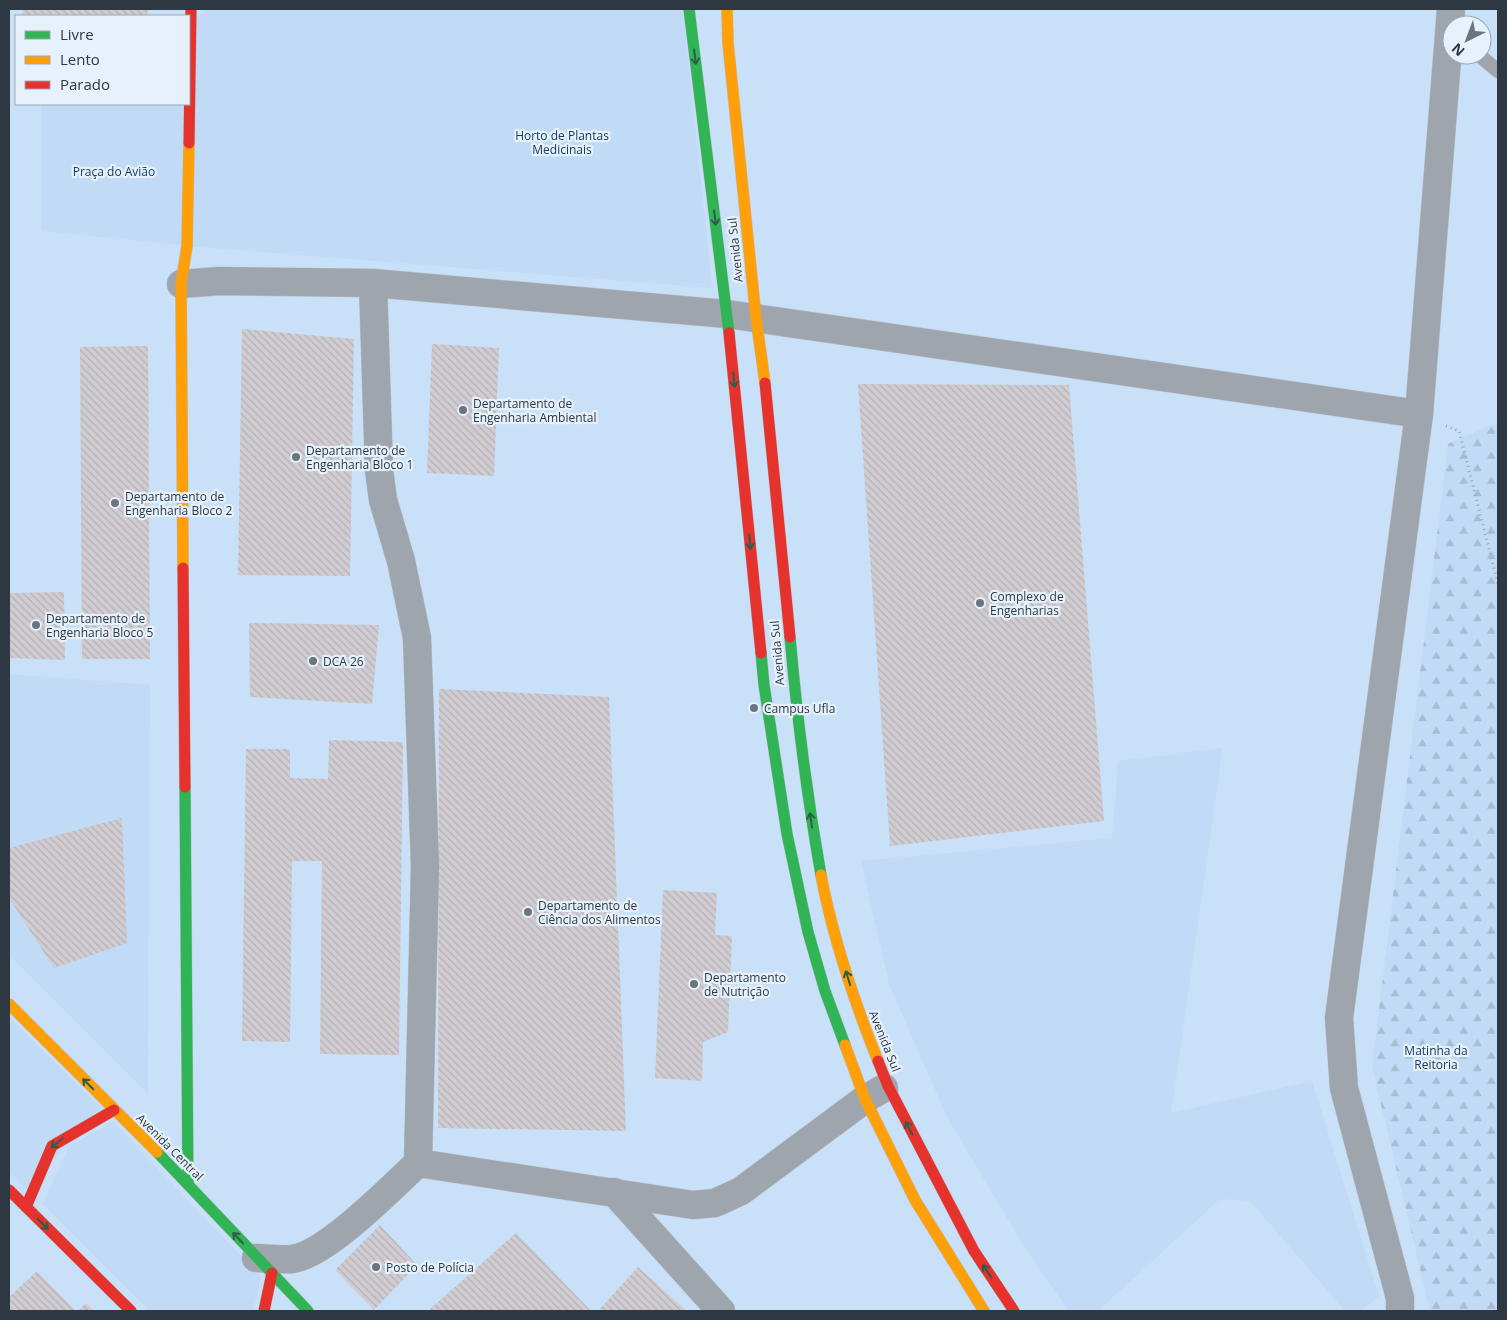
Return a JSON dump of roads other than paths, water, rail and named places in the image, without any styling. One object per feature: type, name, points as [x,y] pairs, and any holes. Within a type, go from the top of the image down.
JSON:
[{"type":"street","name":"Avenida Sul","points":[[689,9],[727,314],[764,685],[787,834],[808,932],[825,991],[877,1092],[974,1251],[1014,1311]]},
{"type":"street","name":"Avenida Sul","points":[[727,9],[728,43],[756,318],[769,410],[798,722],[812,826],[827,908],[858,1011],[877,1092],[915,1200],[984,1311]]},
{"type":"street","points":[[190,73],[191,15]]},
{"type":"street","points":[[1400,1311],[1400,1298],[1344,1088],[1339,1018],[1419,414],[1447,65]]},
{"type":"street","points":[[188,1184],[181,284],[187,246],[189,105]]},
{"type":"street","points":[[181,284],[219,282],[373,283],[727,314],[1419,414]]},
{"type":"street","points":[[264,1311],[264,1266],[310,1252],[331,1241],[418,1164],[425,866],[417,638],[401,561],[384,500],[379,470],[373,283]]},
{"type":"street","name":"Avenida Central","points":[[9,1004],[188,1184],[308,1311]]},
{"type":"street","points":[[418,1164],[693,1205],[715,1203],[741,1191],[877,1092]]},
{"type":"street","points":[[26,1207],[52,1146],[114,1110]]},
{"type":"street","points":[[9,1190],[131,1311]]},
{"type":"street","points":[[614,1192],[721,1311]]},
{"type":"lane","points":[[191,15],[199,9]]},
{"type":"place","name":"Departamento de Engenharia Ambiental","points":[[463,410]]},
{"type":"place","name":"Departamento de Engenharia Bloco 1","points":[[296,457]]},
{"type":"place","name":"Departamento de Engenharia Bloco 2","points":[[115,503]]},
{"type":"place","name":"Complexo de Engenharias","points":[[980,603]]},
{"type":"place","name":"Departamento de Engenharia Bloco 5","points":[[36,625]]},
{"type":"place","name":"DCA 26","points":[[313,661]]},
{"type":"place","name":"Campus Ufla","points":[[754,708]]},
{"type":"place","name":"Departamento de Ciência dos Alimentos","points":[[528,912]]},
{"type":"place","name":"Departamento de Nutrição","points":[[694,984]]},
{"type":"place","name":"Posto de Polícia","points":[[376,1267]]},
{"type":"park label","name":"Horto de Plantas Medicinais","points":[[562,142]]},
{"type":"park label","name":"Praça do Avião","points":[[114,171]]},
{"type":"park label","name":"Matinha da Reitoria","points":[[1436,1057]]}]
